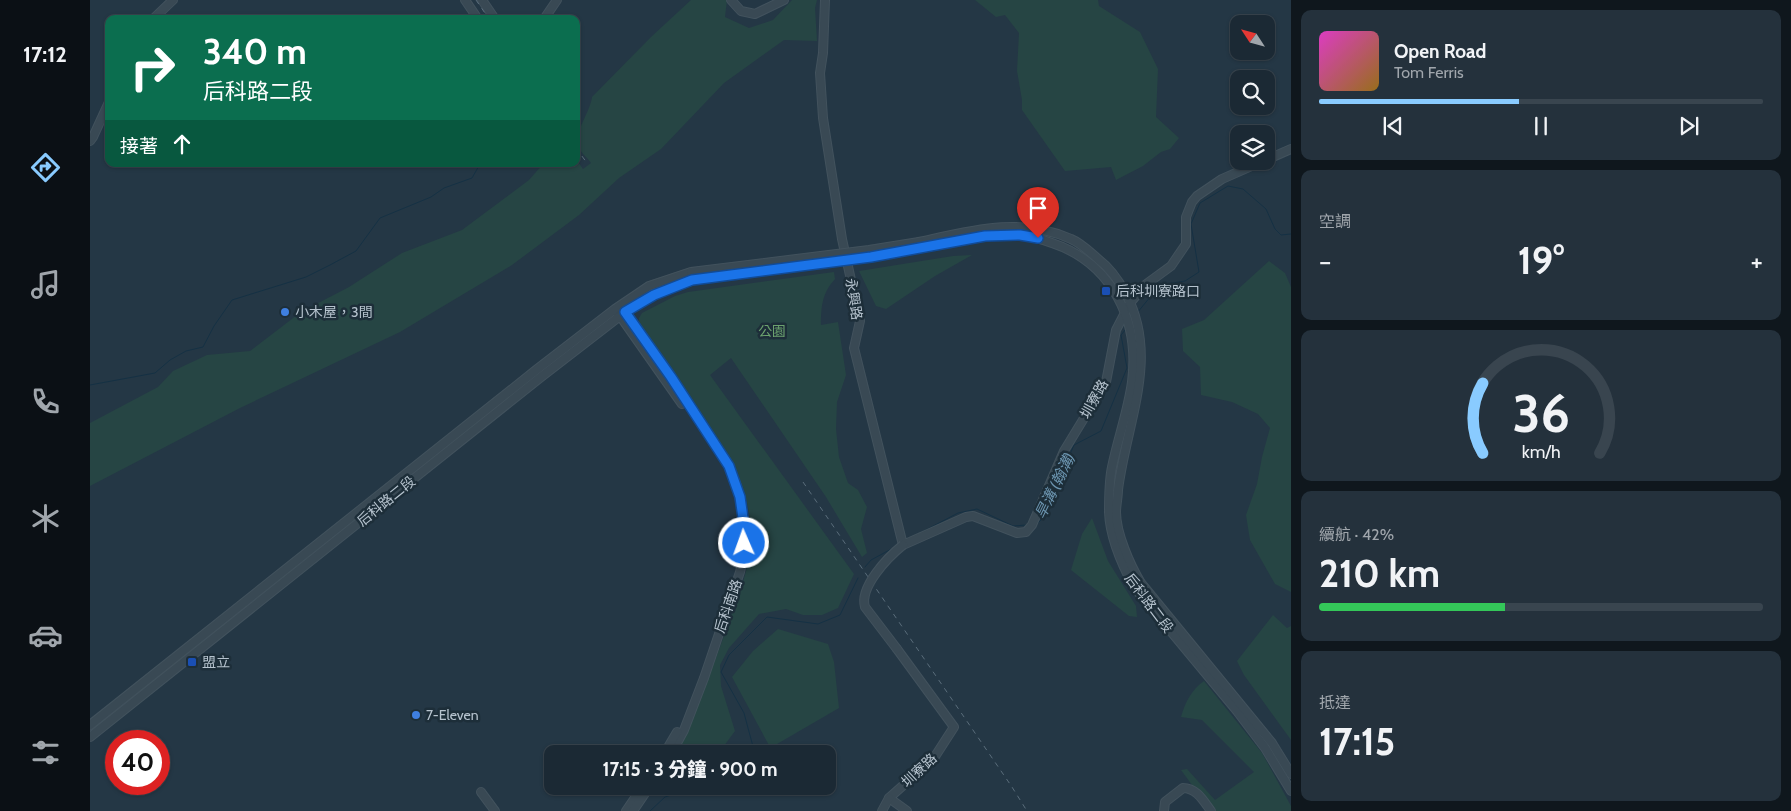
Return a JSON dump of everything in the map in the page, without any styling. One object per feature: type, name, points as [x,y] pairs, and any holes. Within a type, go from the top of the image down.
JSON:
[{"type":"street","points":[[157,15],[173,0]]},
{"type":"street","points":[[465,0],[475,15]]},
{"type":"street","points":[[482,0],[492,15]]},
{"type":"street","points":[[547,15],[557,0]]},
{"type":"street","points":[[731,0],[741,11],[755,14],[784,0]]},
{"type":"street","name":"永興路","points":[[824,0],[823,53],[820,73],[824,118],[842,239],[860,321],[854,348],[903,546]]},
{"type":"street","points":[[90,141],[105,111]]},
{"type":"street","name":"圳寮路","points":[[1275,156],[1291,149]]},
{"type":"street","name":"圳寮路","points":[[907,811],[889,798],[934,758],[954,727],[865,606],[864,595],[880,567],[891,555],[903,546],[966,517],[973,516],[1017,532],[1026,532],[1032,525],[1064,451],[1106,382],[1116,330],[1130,303],[1145,285],[1171,266],[1186,244],[1186,217],[1192,202],[1197,196],[1222,179],[1242,170]]},
{"type":"street","points":[[692,276],[919,242],[993,227],[1024,227],[1048,231],[1072,239],[1102,262],[1114,276],[1130,303],[1138,324],[1142,346],[1136,380]]},
{"type":"street","points":[[692,276],[871,257],[985,236],[1020,235],[1038,238],[1076,253],[1092,264],[1115,291],[1125,312],[1134,346],[1136,380]]},
{"type":"street","name":"后科路二段","points":[[90,736],[334,531],[472,427],[620,311],[692,276]]},
{"type":"street","name":"后科南路","points":[[620,311],[729,466],[740,497],[745,532],[744,554],[734,590],[704,678],[676,745]]},
{"type":"street","name":"后科南路","points":[[668,379],[724,468],[735,498],[740,531],[736,571],[719,623],[690,705],[669,745]]},
{"type":"street","name":"后科路二段","points":[[1136,380],[1116,513],[1123,546],[1132,568],[1141,583],[1272,743],[1291,774]]},
{"type":"street","name":"后科路二段","points":[[1136,380],[1112,468],[1109,514],[1116,550],[1123,568],[1134,587],[1237,711],[1265,748],[1291,791]]},
{"type":"street","name":"后科路二段","points":[[90,725],[164,672],[340,538],[472,427]]},
{"type":"street","points":[[334,531],[340,538]]},
{"type":"street","points":[[1164,811],[1165,802],[1183,788],[1189,788],[1196,793],[1211,811]]},
{"type":"street","points":[[481,792],[495,811]]},
{"type":"street","points":[[626,811],[637,795]]},
{"type":"street","points":[[633,811],[644,795]]},
{"type":"street","points":[[882,811],[889,798]]},
{"type":"green space","points":[[691,0],[727,0],[725,17],[749,28],[773,20],[792,0],[817,0],[815,8],[817,41],[784,40],[724,83],[661,149],[619,178],[579,215],[512,265],[400,332],[240,408],[90,486],[90,423],[158,387],[173,371],[207,355],[250,351],[301,312],[349,287],[402,253],[462,230],[529,180],[540,167],[580,167],[580,165],[583,169],[591,163],[580,149],[580,130],[592,97],[651,37]]},
{"type":"green space","points":[[975,0],[1098,0],[1099,6],[1140,32],[1158,69],[1156,117],[1179,138],[1170,149],[1161,152],[1143,166],[1116,180],[1111,167],[1065,171],[1022,110],[1017,71],[1019,33],[1005,15],[996,17]]},
{"type":"green space","points":[[972,255],[935,276],[886,309],[876,306],[859,271],[953,256]]},
{"type":"green space","points":[[1269,261],[1285,273],[1291,287],[1291,592],[1275,584],[1250,540],[1246,515],[1257,484],[1270,428],[1258,414],[1232,402],[1201,395],[1200,367],[1183,351],[1182,329],[1204,320]]},
{"type":"green space","name":"公園","points":[[834,272],[835,279],[823,300],[821,325],[838,322],[846,375],[837,402],[836,429],[839,457],[848,483],[858,490],[867,507],[861,529],[867,553],[862,557],[826,497],[731,358],[710,375],[854,574],[838,608],[822,615],[803,615],[786,609],[759,614],[729,648],[720,665],[721,686],[735,731],[725,745],[680,745],[713,666],[742,586],[749,558],[751,539],[748,509],[744,490],[732,463],[639,323],[642,313],[675,296],[688,292]]},
{"type":"green space","points":[[1092,518],[1108,561],[1136,606],[1137,617],[1129,616],[1071,570],[1082,534]]},
{"type":"green space","points":[[1273,615],[1287,628],[1291,626],[1291,740],[1244,675],[1237,661]]},
{"type":"green space","points":[[778,629],[828,644],[834,662],[839,708],[776,745],[769,745],[732,677],[753,651]]},
{"type":"green space","points":[[1204,681],[1262,753],[1291,806],[1291,811],[1211,811],[1181,770],[1187,769],[1215,800],[1254,772],[1202,720],[1181,717],[1189,697],[1195,688]]},
{"type":"waterway","points":[[547,8],[552,0]]},
{"type":"waterway","points":[[90,385],[155,373],[170,360],[186,351],[203,347],[214,326],[232,300],[306,277],[356,251],[380,218],[431,197],[444,188],[472,178],[478,167]]},
{"type":"waterway","name":"旱溝 (翰溝)","points":[[1137,313],[1160,285],[1185,281],[1199,272],[1191,224],[1200,203],[1228,186],[1243,189],[1266,209],[1275,229],[1281,235],[1291,234]]},
{"type":"waterway","name":"旱溝 (翰溝)","points":[[1036,525],[1041,520],[1074,445],[1101,431],[1127,368],[1121,335],[1126,329]]},
{"type":"waterway","name":"旱溝 (翰溝)","points":[[918,534],[958,513],[977,509],[1013,526],[1027,525]]},
{"type":"waterway","name":"旱溝 (翰溝)","points":[[865,567],[871,560],[895,547]]},
{"type":"waterway","name":"旱溝 (翰溝)","points":[[753,745],[744,713],[721,672],[729,655],[767,617],[818,624],[840,615],[858,578]]},
{"type":"waterway","name":"旱溝 (翰溝)","points":[[650,811],[665,797],[671,795]]},
{"type":"railway","points":[[476,0],[486,15]]},
{"type":"railway","points":[[580,153],[587,163]]},
{"type":"railway","points":[[803,482],[1027,811]]},
{"type":"place","name":"后科圳寮路口","points":[[1106,291]]},
{"type":"place","name":"小木屋，3間","points":[[285,312]]},
{"type":"place","name":"盟立","points":[[192,662]]},
{"type":"place","name":"7-Eleven","points":[[416,715]]},
{"type":"route","points":[[744,543],[744,520],[740,497],[729,466],[671,377],[625,312],[654,295],[692,280],[871,257],[985,236],[1020,235],[1038,238]]}]
